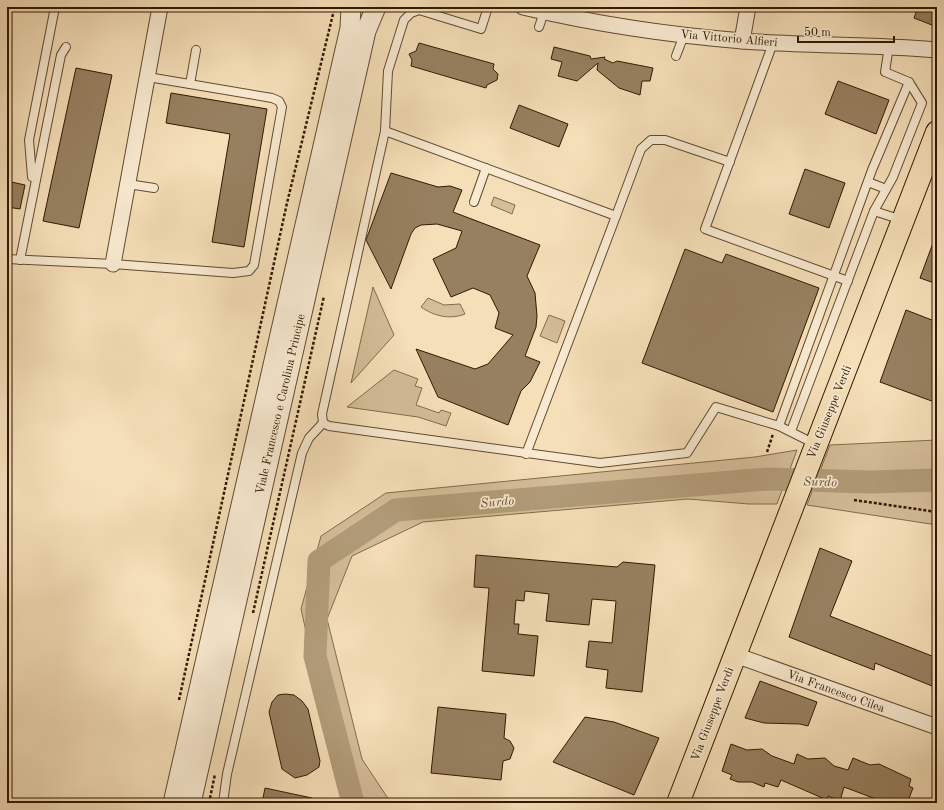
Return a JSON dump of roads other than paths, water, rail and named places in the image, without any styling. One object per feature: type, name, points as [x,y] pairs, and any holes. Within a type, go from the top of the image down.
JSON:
[{"type":"main road","name":"Via Giuseppe Verdi","points":[[678,803],[937,132]]},
{"type":"street","points":[[113,264],[160,7]]},
{"type":"street","name":"Viale Francesco e Carolina Principe","points":[[191,803],[366,31],[376,7]]},
{"type":"street","name":"Via Vittorio Alfieri","points":[[523,7],[614,25],[684,35],[773,43],[889,46],[937,50]]},
{"type":"street","points":[[742,41],[748,7]]},
{"type":"street","name":"Viale Francesco e Carolina Principe","points":[[173,803],[350,28],[343,8]]},
{"type":"street","name":"Via Francesco Cilea","points":[[735,655],[937,727]]},
{"type":"lane","points":[[33,186],[28,140],[55,7]]},
{"type":"lane","points":[[223,803],[227,774],[302,453],[309,438],[323,423],[323,409],[385,131],[388,72],[401,25],[407,16],[419,10],[481,29],[488,7]]},
{"type":"lane","points":[[539,27],[544,12]]},
{"type":"lane","points":[[676,56],[684,35]]},
{"type":"lane","points":[[773,43],[704,229],[848,280]]},
{"type":"lane","points":[[791,431],[874,211],[893,177],[922,103],[909,82],[885,72],[889,46]]},
{"type":"lane","points":[[20,260],[33,186],[60,55],[66,47]]},
{"type":"lane","points":[[190,84],[196,50]]},
{"type":"lane","points":[[7,259],[113,264],[233,273],[249,271],[254,265],[282,107],[279,101],[272,98],[148,77]]},
{"type":"lane","points":[[777,426],[868,182],[909,82]]},
{"type":"lane","points":[[385,131],[616,216]]},
{"type":"lane","points":[[526,454],[642,149],[651,140],[665,140],[730,162]]},
{"type":"lane","points":[[474,202],[486,168]]},
{"type":"lane","points":[[868,182],[886,189]]},
{"type":"lane","points":[[128,184],[154,188]]},
{"type":"lane","points":[[874,211],[903,221]]},
{"type":"lane","points":[[323,423],[335,428],[600,463],[684,455],[691,450],[716,407],[791,431],[816,444]]},
{"type":"waterway","name":"Surdo","points":[[353,803],[315,656],[319,561],[396,510],[768,479],[871,482],[937,480]]}]
